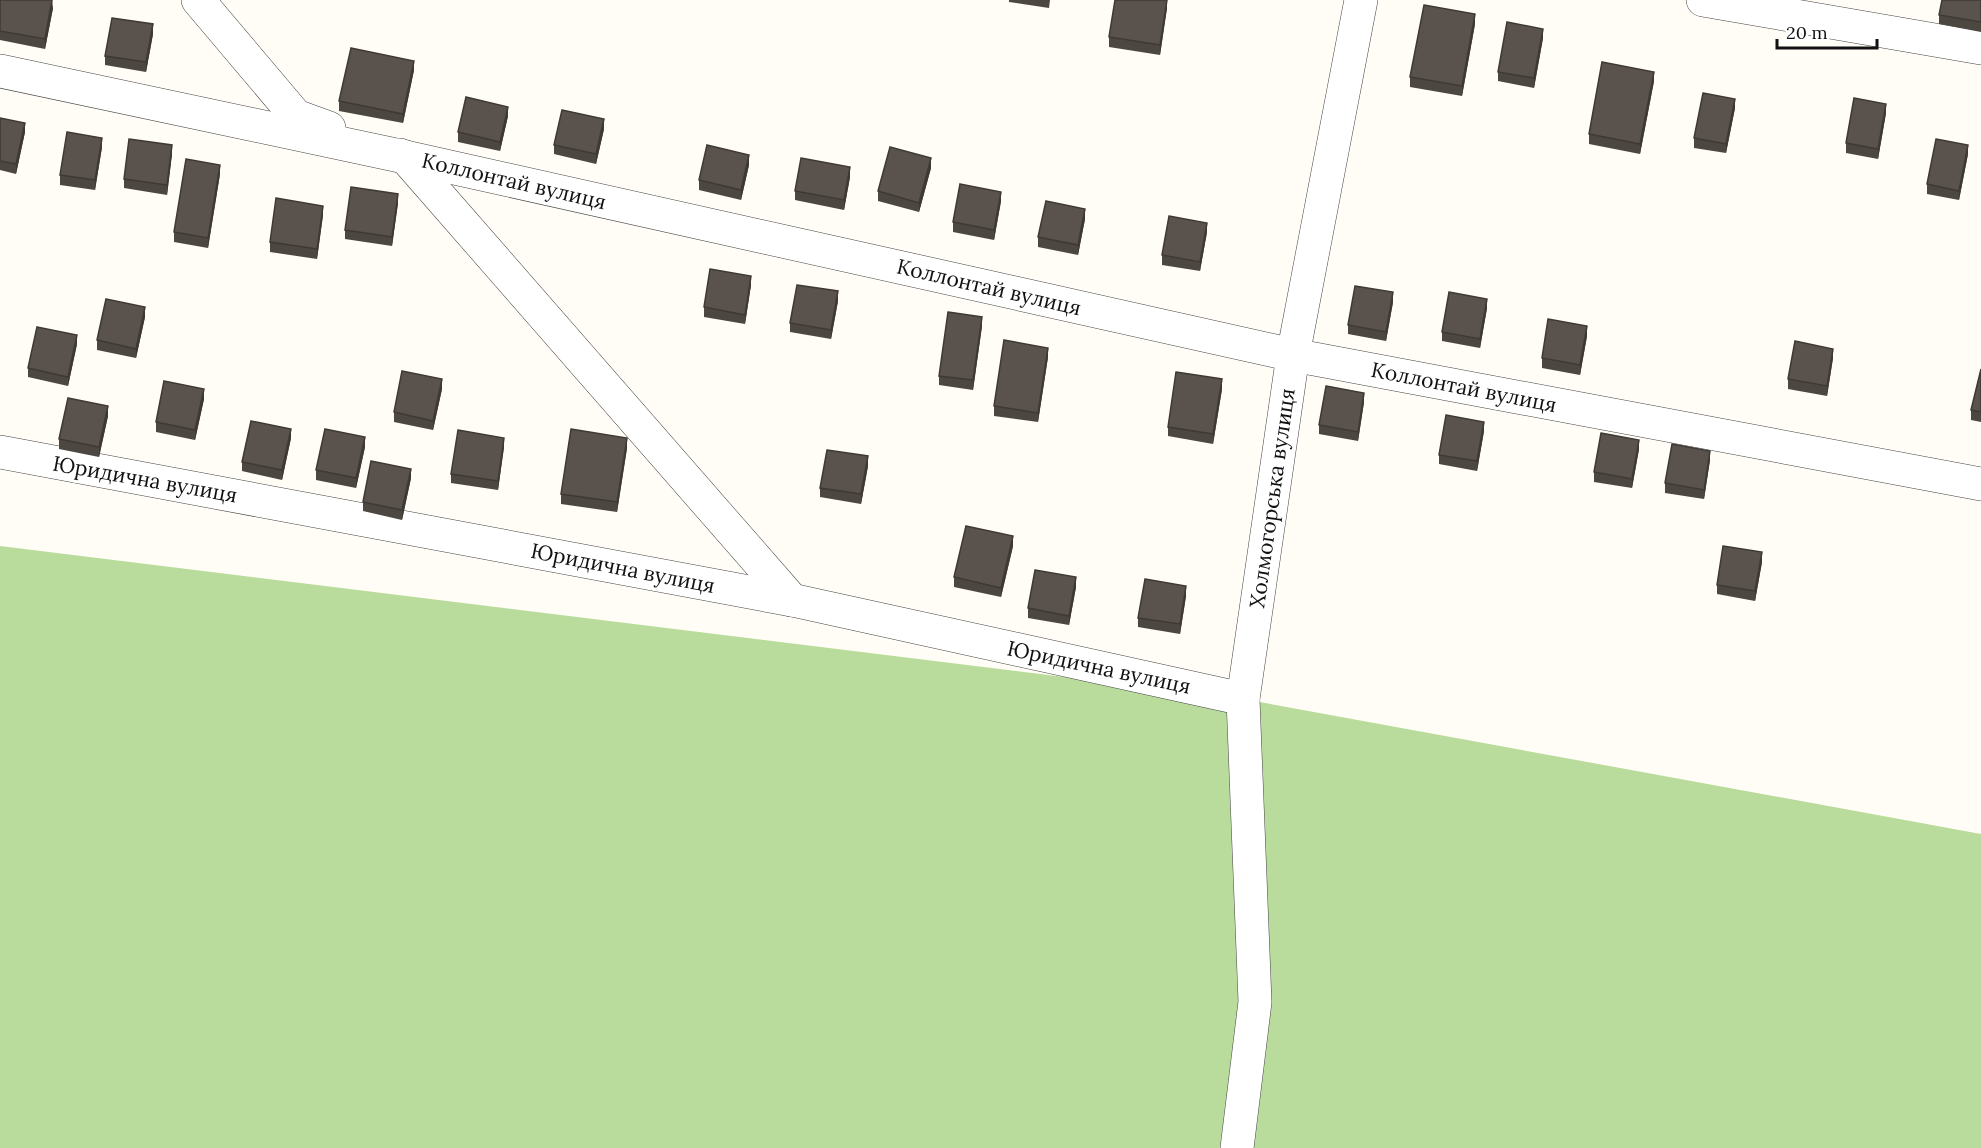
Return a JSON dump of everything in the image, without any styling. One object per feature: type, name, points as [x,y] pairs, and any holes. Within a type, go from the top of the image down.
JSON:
[{"type":"street","points":[[198,0],[296,116],[405,157],[792,600]]},
{"type":"street","name":"Холмогорська вулиця","points":[[1237,1148],[1255,1002],[1243,699],[1293,355],[1361,0]]},
{"type":"street","points":[[1703,0],[1981,48]]},
{"type":"street","name":"Коллонтай вулиця","points":[[0,71],[405,157],[1293,355],[1981,484]]},
{"type":"street","name":"Юридична вулиця","points":[[0,452],[792,600],[1243,699]]},
{"type":"green space","points":[[0,546],[1243,699],[1981,834],[1981,1148],[0,1148]]},
{"type":"building","points":[[0,0],[52,0],[45,39],[0,31]]},
{"type":"building","points":[[1115,0],[1167,0],[1160,45],[1109,37]]},
{"type":"building","points":[[1942,0],[1981,0],[1981,22],[1939,15]]},
{"type":"building","points":[[1424,5],[1475,14],[1462,86],[1410,77]]},
{"type":"building","points":[[112,18],[153,24],[146,62],[105,56]]},
{"type":"building","points":[[1507,22],[1543,29],[1534,78],[1498,72]]},
{"type":"building","points":[[351,48],[414,61],[403,114],[339,101]]},
{"type":"building","points":[[1602,62],[1654,72],[1640,144],[1589,134]]},
{"type":"building","points":[[1703,93],[1735,99],[1726,144],[1694,138]]},
{"type":"building","points":[[466,97],[508,107],[500,142],[458,132]]},
{"type":"building","points":[[1854,98],[1886,104],[1878,149],[1846,143]]},
{"type":"building","points":[[562,110],[604,119],[596,154],[554,145]]},
{"type":"building","points":[[0,118],[25,123],[16,164],[0,161]]},
{"type":"building","points":[[67,132],[102,138],[95,180],[60,175]]},
{"type":"building","points":[[129,139],[172,145],[167,185],[124,179]]},
{"type":"building","points":[[1936,139],[1968,145],[1959,191],[1927,184]]},
{"type":"building","points":[[707,145],[749,155],[741,190],[699,180]]},
{"type":"building","points":[[890,147],[931,158],[919,203],[878,191]]},
{"type":"building","points":[[801,158],[850,167],[844,200],[795,191]]},
{"type":"building","points":[[186,159],[220,165],[208,238],[174,232]]},
{"type":"building","points":[[960,184],[1001,192],[994,230],[953,222]]},
{"type":"building","points":[[351,187],[398,194],[392,237],[345,230]]},
{"type":"building","points":[[276,198],[323,206],[317,249],[270,242]]},
{"type":"building","points":[[1046,201],[1085,209],[1078,245],[1038,237]]},
{"type":"building","points":[[1169,216],[1207,223],[1200,262],[1162,255]]},
{"type":"building","points":[[710,269],[751,276],[745,315],[704,307]]},
{"type":"building","points":[[797,285],[838,291],[831,330],[790,323]]},
{"type":"building","points":[[1355,286],[1393,292],[1386,332],[1348,325]]},
{"type":"building","points":[[1449,292],[1487,299],[1480,339],[1442,332]]},
{"type":"building","points":[[106,299],[145,307],[136,349],[97,340]]},
{"type":"building","points":[[948,312],[982,317],[973,380],[939,376]]},
{"type":"building","points":[[1548,319],[1587,326],[1580,365],[1542,358]]},
{"type":"building","points":[[37,327],[77,335],[68,377],[28,368]]},
{"type":"building","points":[[1004,340],[1048,348],[1038,413],[994,406]]},
{"type":"building","points":[[1795,341],[1833,349],[1827,386],[1788,379]]},
{"type":"building","points":[[1981,369],[1981,412],[1971,410]]},
{"type":"building","points":[[402,371],[442,379],[433,421],[394,412]]},
{"type":"building","points":[[1176,372],[1222,379],[1213,434],[1168,427]]},
{"type":"building","points":[[164,381],[204,389],[195,430],[156,422]]},
{"type":"building","points":[[1326,386],[1364,393],[1358,432],[1319,425]]},
{"type":"building","points":[[68,398],[108,406],[99,447],[59,439]]},
{"type":"building","points":[[1446,415],[1484,422],[1477,461],[1439,455]]},
{"type":"building","points":[[251,421],[291,429],[282,470],[242,462]]},
{"type":"building","points":[[325,429],[365,437],[356,478],[316,470]]},
{"type":"building","points":[[571,429],[627,438],[617,502],[561,494]]},
{"type":"building","points":[[458,430],[504,438],[498,481],[451,474]]},
{"type":"building","points":[[1601,433],[1639,440],[1632,479],[1594,472]]},
{"type":"building","points":[[1672,444],[1710,451],[1704,490],[1665,483]]},
{"type":"building","points":[[827,450],[868,456],[861,494],[820,488]]},
{"type":"building","points":[[371,461],[411,469],[402,510],[363,502]]},
{"type":"building","points":[[966,526],[1013,536],[1001,588],[954,577]]},
{"type":"building","points":[[1723,546],[1762,552],[1755,591],[1717,585]]},
{"type":"building","points":[[1035,570],[1076,577],[1069,616],[1028,608]]},
{"type":"building","points":[[1145,579],[1186,586],[1180,624],[1138,618]]}]
